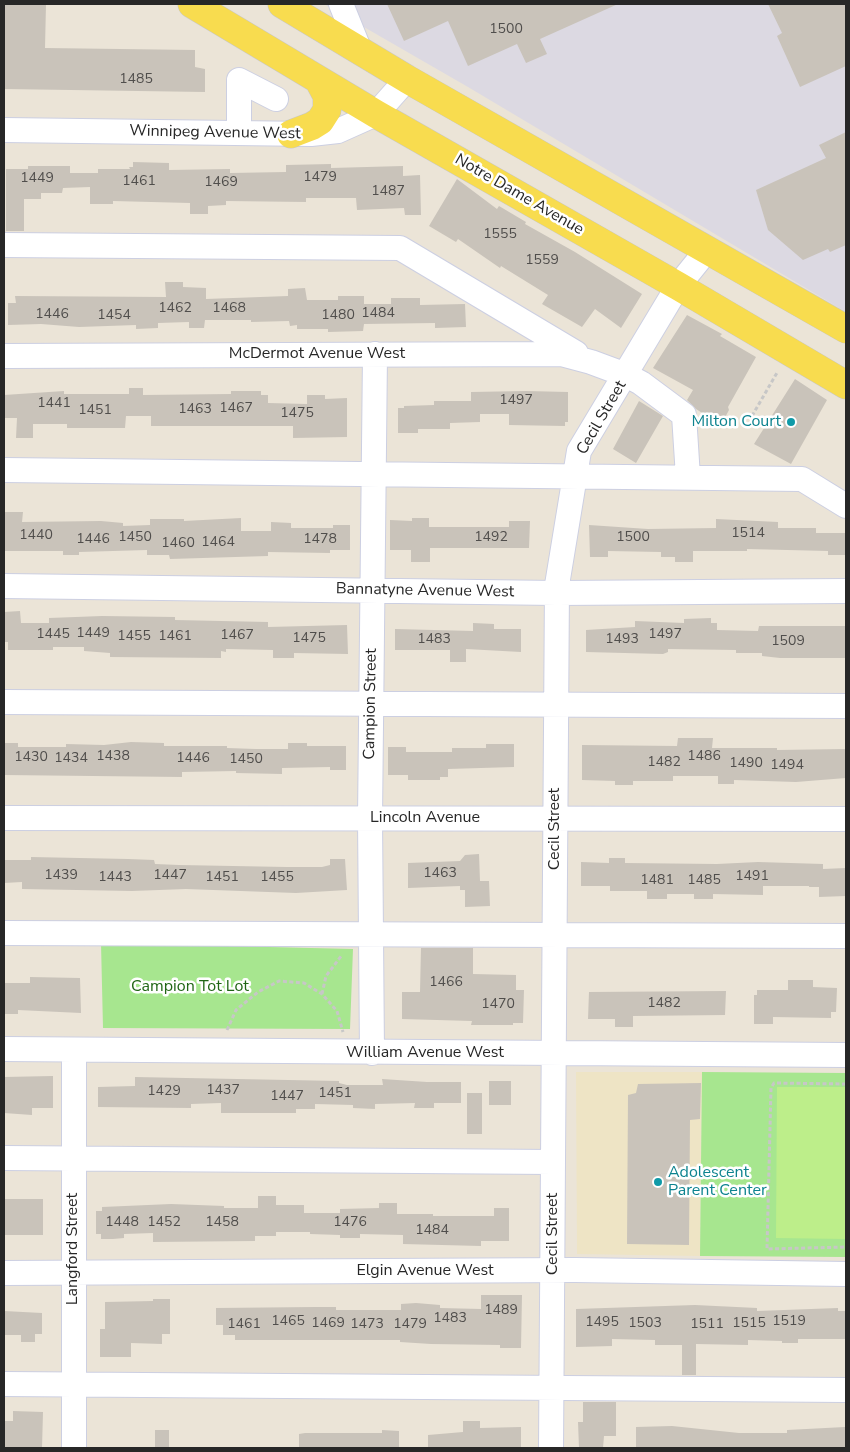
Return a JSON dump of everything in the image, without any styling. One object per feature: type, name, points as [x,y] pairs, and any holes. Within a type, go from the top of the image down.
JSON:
[{"type":"main road","name":"Notre Dame Avenue","points":[[192,4],[319,81],[678,286],[846,386]]},
{"type":"main road","points":[[282,4],[408,79],[846,330]]},
{"type":"main road","points":[[291,134],[320,121],[327,110],[327,96],[319,81]]},
{"type":"street","points":[[341,4],[360,51]]},
{"type":"street","name":"Winnipeg Avenue West","points":[[4,130],[291,134],[338,131],[376,114],[408,79]]},
{"type":"street","points":[[239,132],[239,80],[276,99]]},
{"type":"street","points":[[4,244],[400,248],[591,362]]},
{"type":"street","name":"Cecil Street","points":[[551,1448],[556,594],[579,451],[678,286],[706,250]]},
{"type":"street","name":"Campion Street","points":[[372,1053],[370,818],[375,354]]},
{"type":"street","name":"McDermot Avenue West","points":[[4,356],[561,354],[591,362],[626,375],[641,383],[684,415],[688,477]]},
{"type":"street","points":[[4,470],[802,479],[846,506]]},
{"type":"street","name":"Bannatyne Avenue West","points":[[4,586],[373,589],[556,594],[846,591]]},
{"type":"street","points":[[4,702],[846,706]]},
{"type":"street","name":"Lincoln Avenue","points":[[4,818],[846,819]]},
{"type":"street","points":[[4,933],[528,937],[554,934],[846,936]]},
{"type":"street","name":"William Avenue West","points":[[4,1049],[554,1055],[846,1055]]},
{"type":"street","name":"Langford Street","points":[[74,1050],[72,1384],[74,1448]]},
{"type":"street","points":[[4,1158],[553,1162]]},
{"type":"street","name":"Elgin Avenue West","points":[[4,1273],[552,1270],[846,1274]]},
{"type":"street","points":[[4,1384],[846,1390]]},
{"type":"path","points":[[752,416],[779,369]]},
{"type":"path","points":[[322,994],[326,976],[343,953]]},
{"type":"path","points":[[227,1031],[236,1010],[258,992],[279,981],[304,983],[322,994],[337,1011],[343,1032]]},
{"type":"path","points":[[846,1084],[774,1083],[771,1088],[768,1249],[846,1247]]},
{"type":"shaded area","points":[[324,4],[846,4],[846,312],[468,87]]},
{"type":"shaded area","points":[[576,1072],[702,1072],[700,1256],[577,1254]]},
{"type":"green space","name":"Campion Tot Lot","points":[[101,943],[353,949],[350,1029],[103,1028]]},
{"type":"green space","points":[[702,1072],[846,1073],[846,1257],[700,1256]]},
{"type":"green space","points":[[777,1087],[846,1087],[846,1239],[776,1238]]},
{"type":"building","points":[[4,4],[46,4],[45,48],[195,50],[195,67],[205,69],[205,92],[4,89]]},
{"type":"building","points":[[387,4],[618,4],[540,39],[547,54],[526,63],[517,44],[468,66],[448,21],[404,41]]},
{"type":"building","points":[[768,4],[846,4],[846,66],[800,87],[777,36],[782,33]]},
{"type":"building","points":[[846,132],[846,245],[830,252],[828,249],[803,260],[768,230],[756,190],[826,158],[819,145]]},
{"type":"building","points":[[133,162],[169,163],[169,170],[230,169],[230,173],[286,172],[286,165],[331,164],[331,168],[403,166],[403,176],[420,175],[421,215],[405,215],[404,208],[357,210],[356,198],[306,198],[306,202],[226,201],[226,205],[208,206],[208,214],[190,214],[190,203],[113,201],[113,204],[90,204],[90,187],[63,188],[62,193],[41,193],[41,199],[24,199],[24,231],[6,231],[6,169],[28,169],[28,166],[70,166],[70,173],[98,173],[98,169],[130,169],[129,167],[133,167]]},
{"type":"building","points":[[457,179],[497,209],[499,206],[526,222],[525,224],[575,252],[642,294],[621,328],[595,309],[582,327],[542,304],[548,295],[501,266],[500,268],[458,239],[456,242],[429,226]]},
{"type":"building","points":[[165,282],[183,282],[183,287],[206,288],[206,299],[288,296],[288,289],[305,288],[307,300],[338,300],[338,296],[364,296],[364,304],[391,304],[391,298],[420,298],[420,305],[465,304],[466,327],[435,328],[435,323],[364,324],[363,331],[328,332],[328,329],[297,329],[297,325],[290,326],[289,321],[251,322],[251,320],[205,320],[204,328],[189,328],[189,322],[158,323],[158,328],[136,329],[136,325],[79,327],[41,324],[8,325],[8,303],[16,303],[15,296],[166,297]]},
{"type":"building","points":[[687,315],[722,334],[720,336],[756,357],[728,407],[729,410],[721,425],[696,409],[687,400],[693,390],[653,368]]},
{"type":"building","name":"Milton Court","points":[[795,379],[827,400],[791,464],[754,444]]},
{"type":"building","points":[[129,388],[143,388],[143,395],[231,394],[231,391],[261,391],[261,395],[268,395],[268,403],[307,404],[307,395],[325,395],[325,399],[347,398],[347,437],[293,438],[293,426],[151,426],[151,416],[126,416],[125,428],[67,428],[67,424],[33,424],[33,438],[16,438],[17,418],[4,418],[4,395],[64,391],[64,394],[129,394]]},
{"type":"building","points":[[471,392],[568,392],[568,422],[565,422],[565,426],[509,425],[509,414],[480,414],[480,422],[450,423],[450,429],[418,429],[418,433],[398,433],[398,408],[404,408],[404,406],[434,405],[434,401],[471,401]]},
{"type":"building","points":[[639,401],[663,416],[636,463],[613,449]]},
{"type":"building","points":[[5,512],[23,512],[22,522],[101,521],[123,523],[123,526],[150,525],[150,519],[184,519],[184,521],[241,518],[241,531],[271,531],[271,522],[291,523],[291,528],[333,528],[333,525],[350,525],[350,550],[330,550],[330,553],[268,552],[268,556],[170,559],[169,555],[147,555],[147,550],[79,552],[79,555],[63,555],[63,551],[4,551]]},
{"type":"building","points":[[412,518],[429,518],[429,527],[509,527],[509,521],[530,521],[529,548],[430,548],[430,562],[411,562],[411,550],[390,550],[390,520],[412,521]]},
{"type":"building","points":[[716,519],[778,522],[778,528],[816,528],[816,533],[846,533],[846,555],[828,555],[828,551],[747,549],[747,551],[693,551],[693,562],[675,562],[675,557],[661,557],[661,552],[608,551],[608,557],[590,557],[589,525],[648,529],[716,528]]},
{"type":"building","points":[[20,611],[21,623],[49,623],[49,618],[102,616],[175,617],[175,620],[268,622],[268,627],[347,625],[348,654],[294,653],[294,658],[273,658],[273,650],[226,649],[226,652],[221,651],[221,658],[110,657],[110,653],[84,651],[84,647],[53,647],[53,650],[8,650],[8,642],[4,642],[4,612]]},
{"type":"building","points":[[711,618],[711,623],[717,623],[717,630],[758,631],[759,626],[846,626],[846,658],[780,658],[762,656],[762,653],[736,653],[736,650],[668,649],[668,652],[663,654],[586,652],[586,630],[635,627],[635,621],[684,623],[684,619]]},
{"type":"building","points":[[473,623],[494,624],[494,629],[521,629],[521,652],[466,649],[466,662],[450,662],[450,650],[395,650],[395,629],[473,631]]},
{"type":"building","points":[[678,738],[713,738],[712,748],[777,748],[777,750],[846,749],[846,778],[796,782],[734,780],[734,784],[718,784],[718,776],[673,776],[673,781],[633,781],[633,785],[615,785],[615,781],[582,780],[582,745],[677,746]]},
{"type":"building","points":[[131,742],[164,743],[164,746],[227,746],[227,748],[256,749],[288,749],[288,743],[307,743],[307,746],[346,746],[346,770],[330,770],[330,767],[282,768],[282,774],[236,773],[236,771],[182,772],[182,777],[4,775],[4,743],[18,743],[18,747],[66,747],[66,744],[104,745]]},
{"type":"building","points":[[486,744],[514,744],[514,767],[448,769],[448,777],[440,777],[440,780],[408,780],[408,775],[388,775],[388,747],[406,747],[406,752],[452,752],[452,748],[486,748]]},
{"type":"building","points":[[479,854],[480,881],[489,881],[490,906],[465,907],[465,890],[460,890],[460,886],[408,888],[408,863],[460,861],[465,855]]},
{"type":"building","points":[[31,857],[154,860],[155,864],[179,865],[287,867],[322,867],[330,865],[330,859],[345,859],[347,890],[296,893],[186,889],[132,891],[22,889],[22,882],[4,883],[4,860],[31,860]]},
{"type":"building","points":[[609,858],[625,858],[625,863],[717,864],[758,862],[823,864],[823,869],[846,868],[846,896],[819,897],[819,887],[763,886],[763,895],[713,894],[713,899],[694,899],[694,894],[667,894],[667,899],[647,899],[647,891],[610,891],[610,886],[581,886],[581,862],[609,863]]},
{"type":"building","points":[[421,948],[473,948],[473,974],[516,975],[516,990],[524,990],[523,1023],[513,1023],[513,1025],[471,1025],[472,1021],[402,1019],[402,992],[420,992]]},
{"type":"building","points":[[30,977],[80,978],[81,1013],[18,1010],[18,1014],[4,1014],[4,983],[30,983]]},
{"type":"building","points":[[788,980],[813,980],[813,987],[837,988],[836,1012],[831,1012],[831,1018],[773,1017],[773,1024],[754,1024],[754,995],[757,995],[757,990],[788,990]]},
{"type":"building","points":[[726,991],[725,1015],[633,1016],[633,1027],[615,1027],[615,1019],[588,1019],[589,992]]},
{"type":"building","points":[[53,1076],[53,1108],[32,1108],[32,1115],[4,1113],[4,1077]]},
{"type":"building","points":[[135,1077],[339,1081],[339,1083],[347,1085],[383,1085],[382,1079],[461,1082],[461,1103],[434,1103],[434,1108],[414,1108],[415,1103],[375,1104],[375,1109],[353,1108],[353,1105],[315,1104],[315,1109],[296,1109],[296,1113],[221,1113],[221,1103],[191,1104],[191,1108],[98,1107],[98,1087],[135,1086]]},
{"type":"building","points":[[489,1081],[511,1081],[511,1105],[489,1105]]},
{"type":"building","name":"Adolescent Parent Center","points":[[701,1083],[700,1119],[690,1120],[689,1245],[627,1244],[628,1095],[636,1093],[638,1084]]},
{"type":"building","points":[[467,1093],[482,1093],[482,1134],[467,1134]]},
{"type":"building","points":[[258,1196],[276,1196],[276,1205],[304,1205],[304,1213],[340,1213],[340,1209],[379,1208],[379,1203],[397,1203],[397,1214],[433,1214],[433,1216],[494,1216],[494,1208],[509,1208],[509,1241],[481,1241],[481,1246],[403,1244],[403,1235],[360,1234],[360,1238],[340,1238],[340,1235],[310,1234],[310,1232],[276,1232],[276,1236],[255,1236],[255,1241],[153,1242],[153,1233],[124,1234],[124,1238],[113,1239],[101,1239],[101,1234],[96,1234],[96,1211],[102,1211],[102,1207],[171,1204],[224,1206],[224,1208],[258,1208]]},
{"type":"building","points":[[4,1199],[43,1199],[43,1235],[4,1235]]},
{"type":"building","points":[[481,1295],[522,1295],[521,1348],[500,1348],[500,1345],[400,1342],[400,1340],[235,1340],[235,1335],[223,1335],[223,1325],[216,1325],[216,1308],[336,1307],[336,1310],[401,1310],[401,1304],[416,1303],[440,1305],[440,1308],[481,1309]]},
{"type":"building","points":[[153,1299],[170,1299],[170,1334],[162,1334],[162,1344],[131,1343],[131,1357],[100,1357],[100,1329],[105,1329],[105,1302],[153,1301]]},
{"type":"building","points":[[695,1305],[757,1308],[757,1311],[838,1308],[838,1311],[846,1311],[846,1339],[798,1339],[798,1343],[748,1340],[748,1345],[696,1344],[696,1375],[682,1375],[682,1345],[655,1345],[655,1340],[612,1339],[612,1346],[576,1347],[576,1309]]},
{"type":"building","points":[[4,1311],[42,1313],[42,1334],[35,1334],[35,1342],[21,1342],[21,1335],[4,1335]]},
{"type":"building","points":[[583,1402],[616,1402],[616,1436],[604,1436],[603,1448],[579,1448],[578,1422],[583,1422]]},
{"type":"building","points":[[13,1411],[43,1412],[42,1448],[4,1448],[4,1421],[13,1421]]},
{"type":"building","points":[[463,1421],[480,1421],[480,1428],[521,1427],[521,1448],[428,1448],[428,1435],[463,1432]]},
{"type":"building","points":[[672,1426],[739,1433],[787,1433],[787,1430],[845,1427],[845,1448],[636,1448],[636,1427]]},
{"type":"building","points":[[155,1430],[169,1430],[169,1448],[155,1448]]},
{"type":"building","points":[[382,1430],[399,1431],[399,1448],[299,1448],[299,1434],[382,1433]]},
{"type":"place","name":"Milton Court","points":[[791,422]]},
{"type":"place","name":"Adolescent Parent Center","points":[[658,1182]]}]
